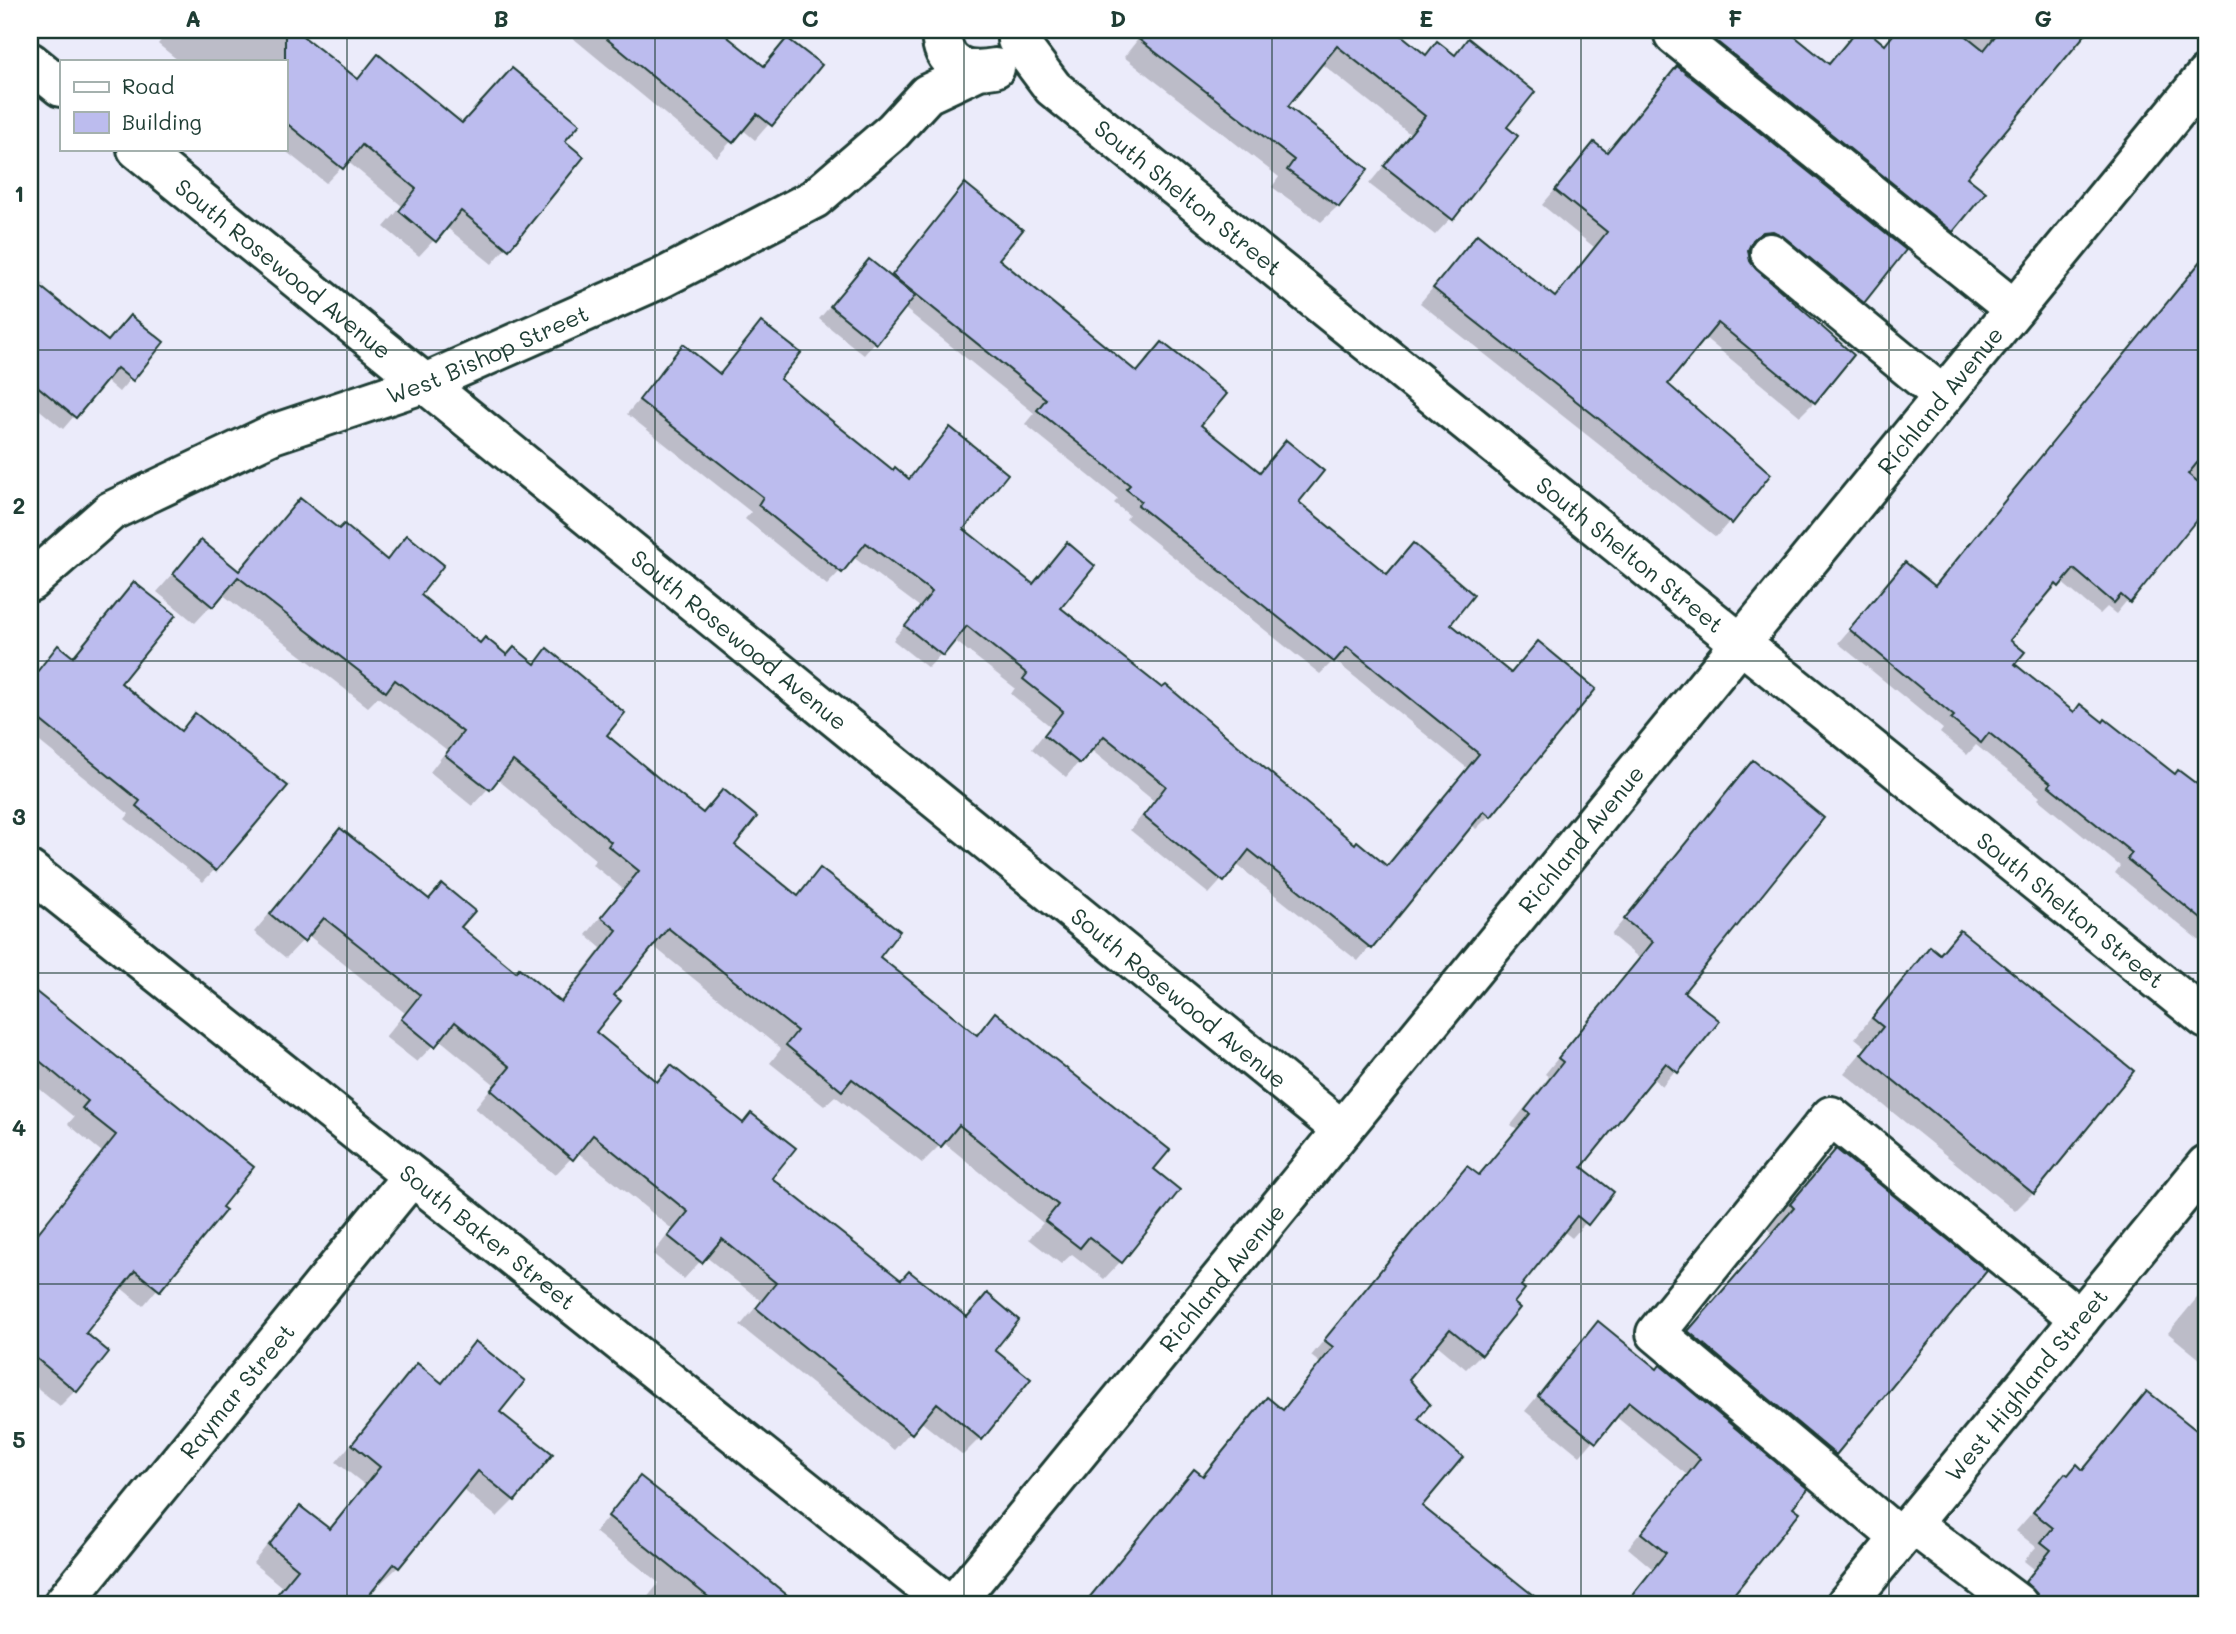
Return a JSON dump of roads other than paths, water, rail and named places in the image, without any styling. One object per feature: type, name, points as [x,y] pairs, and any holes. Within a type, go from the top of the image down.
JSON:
[{"type":"street","points":[[1674,35],[2014,309]]},
{"type":"street","name":"South Shelton Street","points":[[941,38],[954,64],[1002,52],[1053,88],[2206,1019]]},
{"type":"street","name":"West Bishop Street","points":[[927,94],[941,38]]},
{"type":"street","name":"West Bishop Street","points":[[30,582],[111,510],[273,434],[425,383],[662,278],[814,200],[893,131],[927,94],[1002,52]]},
{"type":"street","points":[[30,62],[60,86]]},
{"type":"street","name":"Richland Avenue","points":[[954,1604],[2206,75]]},
{"type":"street","name":"South Rosewood Avenue","points":[[138,150],[1342,1130]]},
{"type":"street","points":[[1770,253],[1943,396]]},
{"type":"street","name":"South Baker Street","points":[[30,871],[948,1604]]},
{"type":"street","points":[[2018,1604],[1906,1531],[1656,1333],[1831,1116],[2080,1319]]},
{"type":"street","name":"West Highland Street","points":[[1846,1604],[2206,1165]]},
{"type":"street","name":"Raymar Street","points":[[63,1604],[411,1177]]}]
